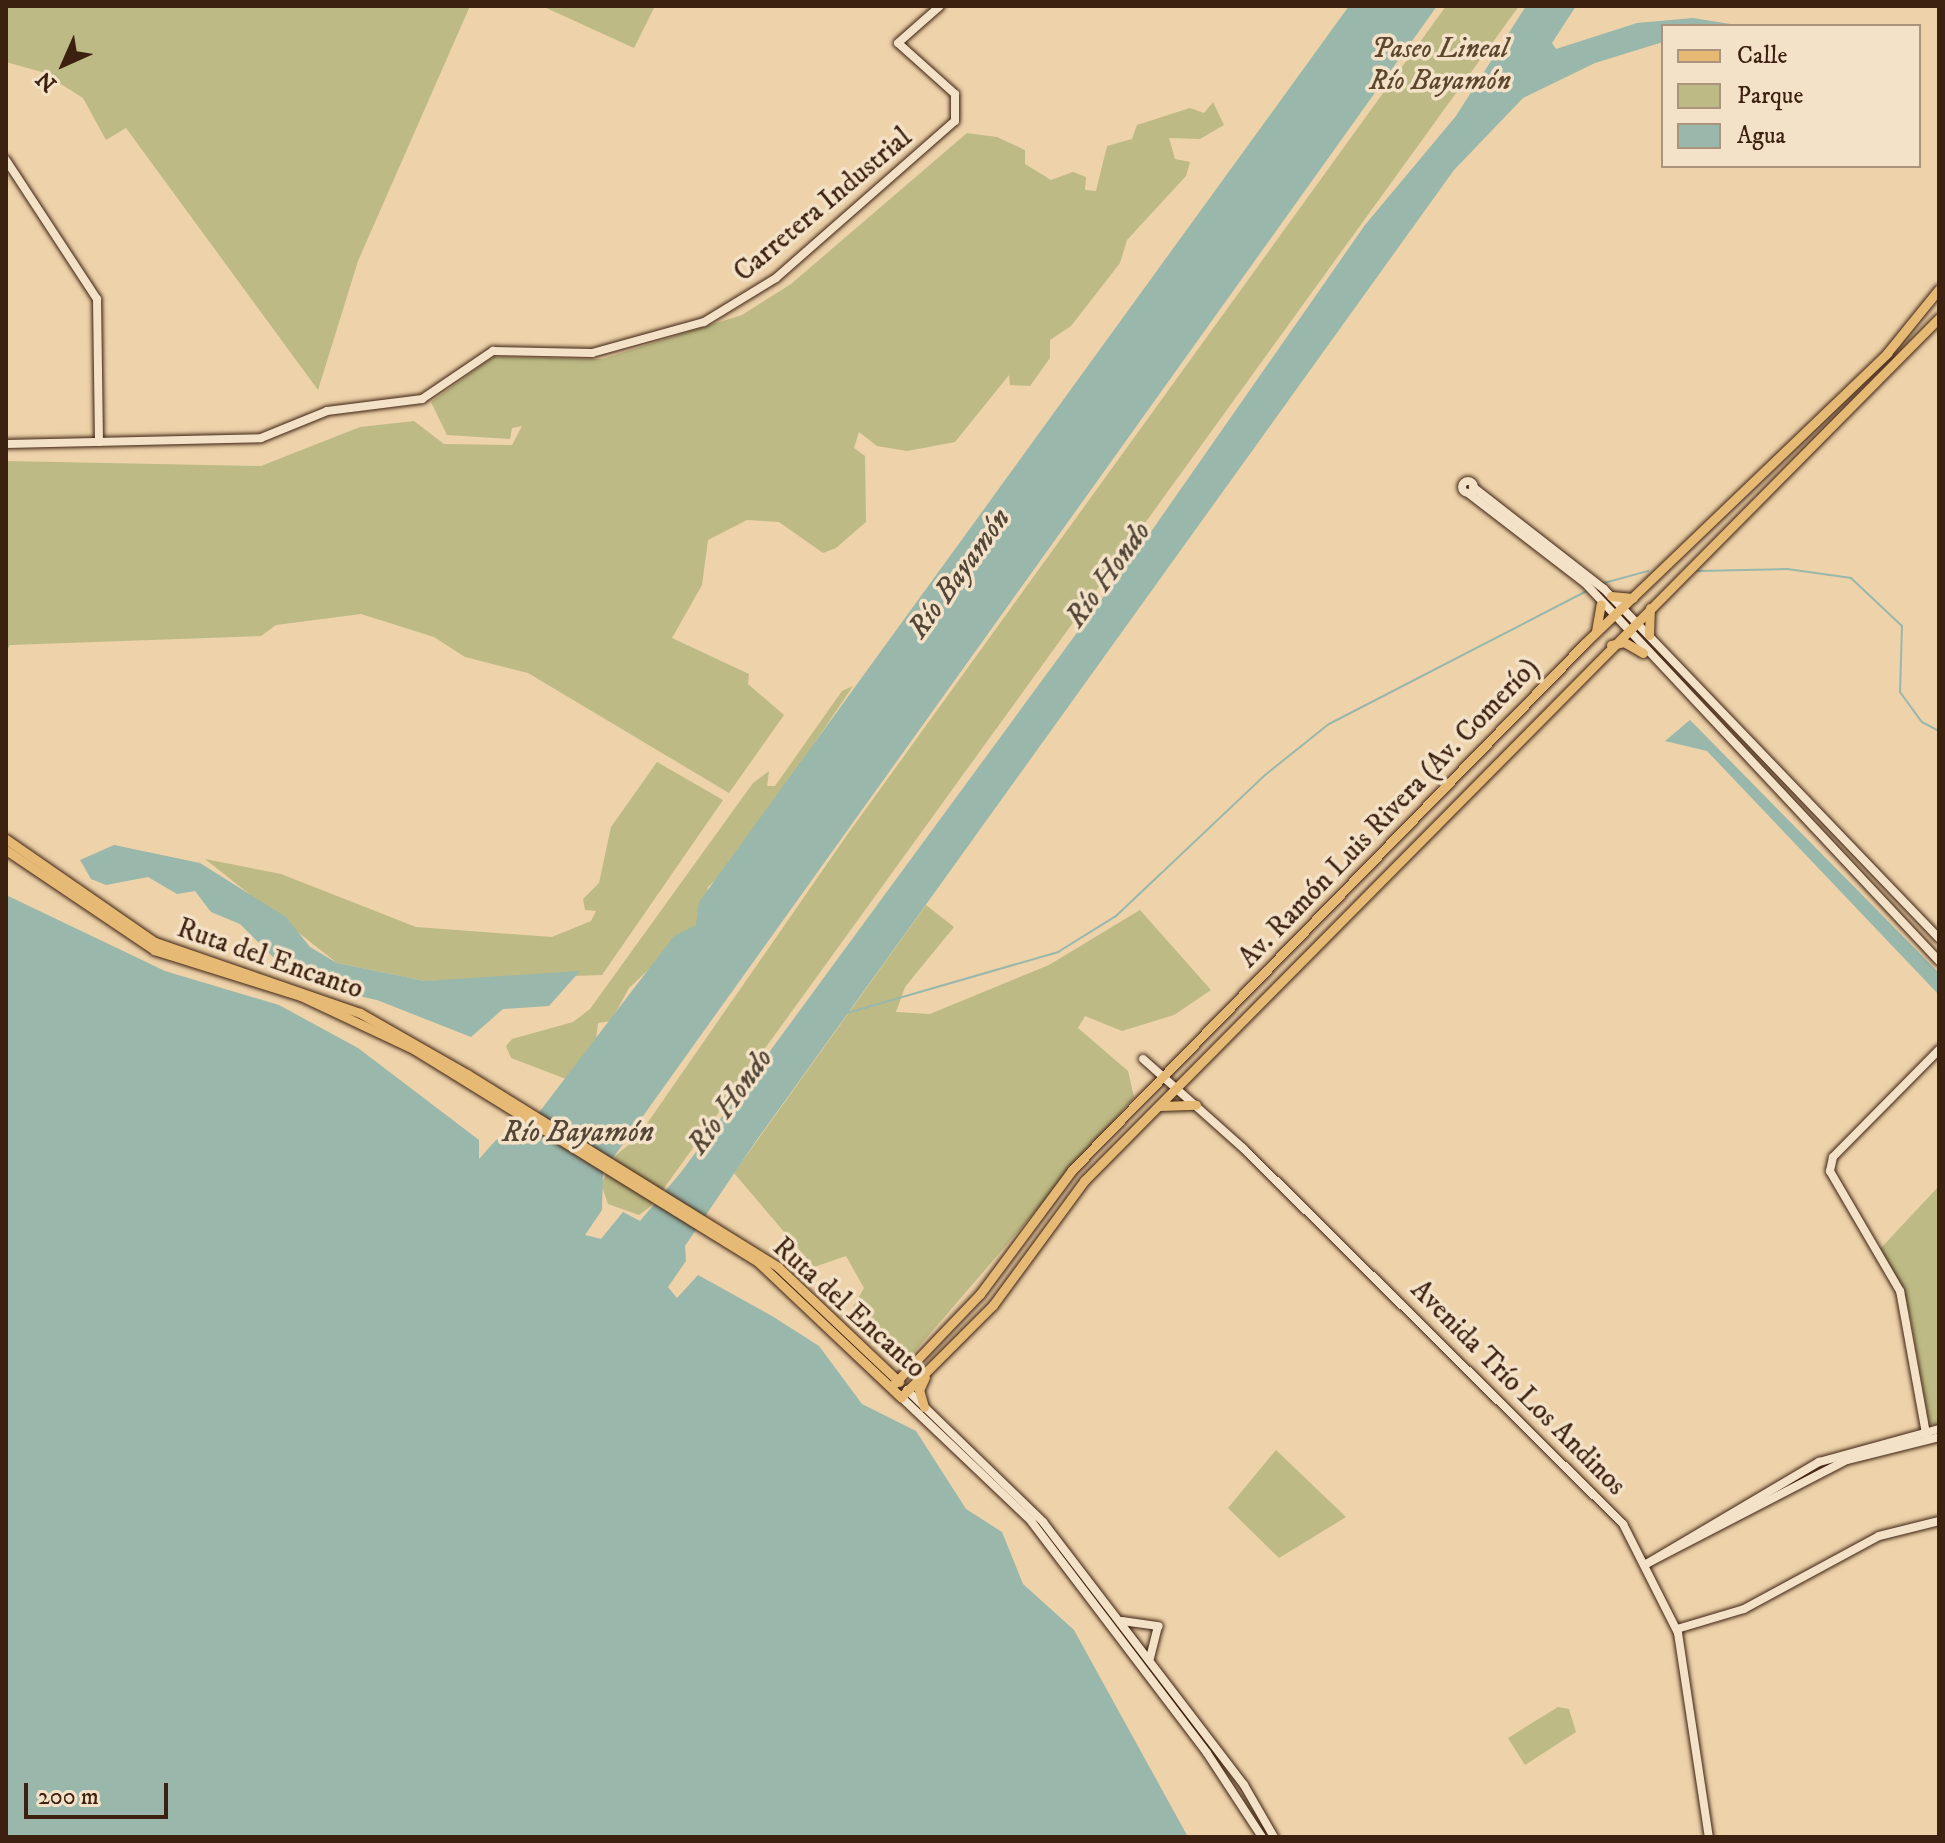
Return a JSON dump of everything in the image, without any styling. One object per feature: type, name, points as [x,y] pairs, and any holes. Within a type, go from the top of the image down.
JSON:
[{"type":"main road","name":"Av. Ramón Luis Rivera (Av. Comerío)","points":[[894,1384],[980,1294],[1072,1170],[1593,636],[1887,353],[1939,289]]},
{"type":"main road","name":"Av. Ramón Luis Rivera (Av. Comerío)","points":[[904,1393],[993,1305],[1084,1181],[1601,651],[1900,365],[1939,318]]},
{"type":"main road","points":[[1611,596],[1633,598]]},
{"type":"main road","points":[[1649,635],[1652,603]]},
{"type":"main road","points":[[1593,636],[1601,604]]},
{"type":"main road","points":[[1601,651],[1624,642],[1643,653]]},
{"type":"main road","name":"Ruta del Encanto","points":[[6,839],[155,942],[360,1013],[778,1267],[886,1370],[894,1384]]},
{"type":"main road","name":"Ruta del Encanto","points":[[9,853],[147,946],[356,1019],[520,1110]]},
{"type":"main road","points":[[1151,1113],[1169,1102],[1196,1105]]},
{"type":"main road","name":"Ruta del Encanto","points":[[715,1230],[769,1270],[904,1393]]},
{"type":"main road","points":[[924,1407],[919,1386],[933,1364]]},
{"type":"main road","points":[[886,1370],[910,1367]]},
{"type":"street","name":"Carretera Industrial","points":[[6,444],[261,438],[327,411],[422,399],[493,351],[592,353],[704,322],[776,278],[955,121],[955,94],[898,43],[940,6]]},
{"type":"street","points":[[6,160],[97,299],[99,442]]},
{"type":"street","points":[[1471,490],[1595,587],[1611,596],[1939,938]]},
{"type":"street","points":[[1595,587],[1611,619],[1939,961]]},
{"type":"street","points":[[1927,1435],[1900,1291],[1830,1171],[1833,1157],[1939,1050]]},
{"type":"street","name":"Avenida Trío Los Andinos","points":[[1143,1059],[1196,1105],[1601,1498],[1648,1563],[1677,1629],[1709,1837]]},
{"type":"street","name":"Ruta del Encanto","points":[[904,1393],[924,1407],[1031,1509],[1157,1671],[1274,1837]]},
{"type":"street","name":"Ruta del Encanto","points":[[904,1393],[1031,1521],[1207,1753],[1262,1837]]},
{"type":"street","points":[[1648,1563],[1847,1460],[1939,1429]]},
{"type":"street","points":[[1927,1435],[1939,1437]]},
{"type":"street","points":[[1677,1629],[1744,1609],[1879,1536],[1939,1521]]},
{"type":"street","points":[[1112,1612],[1134,1627],[1159,1626],[1148,1647],[1157,1671]]},
{"type":"green space","points":[[6,6],[470,6],[358,261],[318,390],[126,128],[106,140],[83,98],[42,72],[6,62]]},
{"type":"green space","points":[[542,6],[655,6],[634,48]]},
{"type":"green space","name":"Paseo Lineal Río Bayamón","points":[[1446,6],[1519,6],[651,1206],[639,1215],[608,1204],[601,1184],[616,1155],[637,1138],[847,835]]},
{"type":"green space","points":[[1213,102],[1224,125],[1200,139],[1169,138],[1175,159],[1190,162],[1186,176],[1127,240],[1120,263],[1071,326],[1050,340],[1050,358],[1030,386],[1010,385],[1009,375],[955,442],[907,451],[877,446],[859,432],[854,448],[865,456],[866,522],[836,548],[823,553],[779,522],[747,520],[708,540],[702,585],[672,638],[749,674],[748,684],[784,715],[729,793],[528,673],[465,657],[434,637],[361,614],[276,625],[261,636],[10,645],[6,652],[6,461],[261,466],[360,427],[414,421],[444,444],[512,445],[522,426],[512,428],[510,439],[447,435],[431,402],[493,357],[602,359],[742,315],[791,284],[967,133],[997,137],[1025,150],[1025,164],[1051,180],[1073,172],[1086,177],[1085,190],[1096,191],[1107,146],[1132,139],[1137,125],[1190,108],[1204,113]]},
{"type":"green space","points":[[853,686],[734,862],[708,887],[702,919],[629,988],[611,1021],[598,1023],[596,1039],[566,1079],[511,1058],[506,1046],[512,1039],[573,1022],[590,1009],[753,783],[769,771],[767,786],[775,786],[842,691]]},
{"type":"green space","points":[[657,762],[723,800],[602,975],[425,981],[337,963],[205,859],[281,874],[416,927],[552,937],[591,921],[596,911],[585,910],[583,899],[599,883],[611,827]]},
{"type":"green space","points":[[926,905],[954,927],[905,987],[896,1012],[930,1014],[1049,965],[1140,910],[1211,990],[1174,1015],[1122,1031],[1085,1016],[1078,1028],[1128,1071],[1134,1097],[903,1365],[887,1357],[890,1338],[853,1307],[864,1288],[846,1256],[814,1267],[734,1173]]},
{"type":"green space","points":[[1939,1186],[1939,1427],[1929,1423],[1910,1315],[1880,1249]]},
{"type":"green space","points":[[1276,1450],[1346,1517],[1279,1558],[1228,1508]]},
{"type":"green space","points":[[1558,1707],[1569,1709],[1576,1732],[1525,1765],[1508,1738]]},
{"type":"water","name":"Río Bayamón","points":[[1349,6],[1437,6],[603,1172],[602,1210],[585,1235],[601,1239],[623,1212],[640,1221],[682,1171],[1148,536],[1365,225],[1456,116],[1526,6],[1576,6],[1552,43],[1556,49],[1637,23],[1693,18],[1730,24],[1661,24],[1661,43],[1595,63],[1523,98],[1454,170],[756,1141],[685,1246],[686,1261],[668,1287],[677,1298],[698,1275],[772,1316],[819,1346],[862,1404],[916,1431],[966,1509],[1002,1532],[1023,1584],[1074,1630],[1188,1837],[6,1837],[6,895],[165,971],[279,1005],[358,1048],[479,1140],[479,1159],[496,1140],[524,1132],[674,936],[696,925],[699,902]]},
{"type":"water","points":[[1690,720],[1939,973],[1939,995],[1707,751],[1665,741]]},
{"type":"water","points":[[114,845],[200,863],[286,917],[310,947],[337,963],[425,981],[580,971],[549,1006],[503,1009],[471,1037],[377,1000],[322,988],[277,961],[240,924],[211,912],[195,891],[177,894],[148,877],[106,885],[91,879],[80,860]]},
{"type":"waterway","points":[[1698,571],[1787,569],[1851,578],[1902,626],[1900,692],[1922,722],[1939,731]]},
{"type":"waterway","points":[[1604,583],[1648,571]]},
{"type":"waterway","points":[[847,1013],[1058,952],[1116,916],[1265,775],[1329,724],[1587,591]]},
{"type":"water label","name":"Río Hondo","points":[[1109,575]]},
{"type":"water label","name":"Río Hondo","points":[[731,1102]]}]
